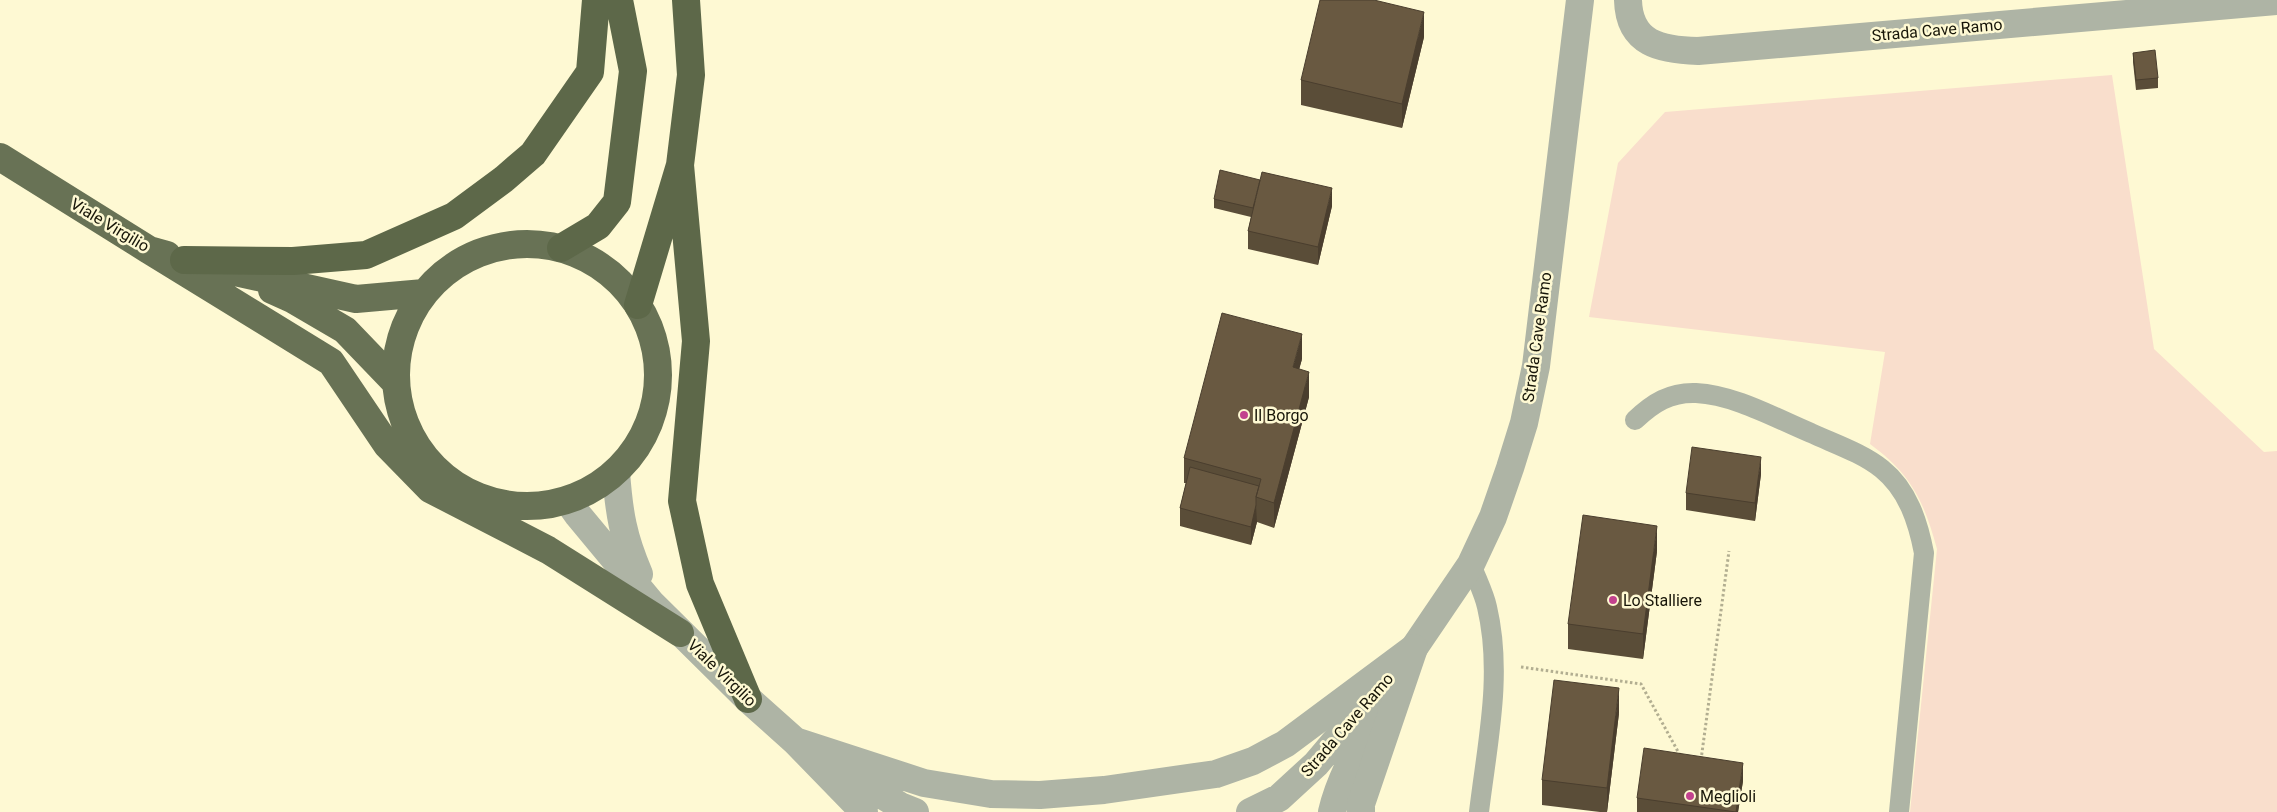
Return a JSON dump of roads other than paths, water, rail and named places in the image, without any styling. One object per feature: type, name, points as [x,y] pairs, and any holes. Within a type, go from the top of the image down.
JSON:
[{"type":"highway","points":[[184,260],[293,261],[366,255],[454,216],[504,180],[533,154],[590,72],[596,0]]},
{"type":"highway","points":[[561,248],[598,226],[617,202],[633,71],[619,0]]},
{"type":"highway","points":[[638,305],[680,166],[690,75],[686,0]]},
{"type":"highway","name":"Viale Virgilio","points":[[0,158],[149,250],[230,272],[356,299],[424,293]]},
{"type":"highway","points":[[680,166],[696,341],[682,501],[700,584],[748,700]]},
{"type":"highway","points":[[525,243],[561,248],[595,262],[623,285],[638,305],[652,333],[657,356],[658,396],[649,426],[635,451],[616,472],[594,489],[568,501],[541,506],[512,507],[484,500],[458,488],[432,466],[412,438],[402,416],[395,382],[396,359],[401,335],[411,313],[424,293],[453,266],[489,249],[525,243]]},
{"type":"highway","points":[[149,250],[332,362],[387,445],[430,489],[548,550],[680,633]]},
{"type":"highway","name":"Viale Virgilio","points":[[230,272],[292,299],[345,330],[395,382]]},
{"type":"street","name":"Strada Cave Ramo","points":[[1332,812],[1336,794],[1353,758],[1414,648],[1471,564],[1493,517],[1524,423],[1536,366],[1580,0]]},
{"type":"street","name":"Strada Cave Ramo","points":[[1628,0],[1628,16],[1633,29],[1641,37],[1658,46],[1698,51],[2277,1]]},
{"type":"street","name":"Viale Virgilio","points":[[616,472],[619,515],[626,545],[651,603]]},
{"type":"street","name":"Viale Virgilio","points":[[568,501],[651,603],[748,700],[795,741],[864,812]]},
{"type":"street","name":"Strada Cave Ramo","points":[[1250,812],[1279,798],[1316,764],[1414,648]]},
{"type":"street","points":[[795,741],[924,783],[991,794],[1040,795],[1104,790],[1216,774],[1253,761],[1285,744],[1414,648]]},
{"type":"street","points":[[1361,812],[1364,796],[1414,648]]},
{"type":"street","name":"Viale Virgilio","points":[[795,741],[900,806],[915,812]]},
{"type":"lane","points":[[1635,420],[1652,404],[1672,396],[1695,393],[1726,399],[1761,411],[1853,452],[1882,470],[1901,490],[1912,508],[1919,528],[1924,553],[1900,812]]},
{"type":"lane","points":[[1471,564],[1487,606],[1495,664],[1495,685],[1478,812]]},
{"type":"place","name":"Il Borgo","points":[[1244,415]]},
{"type":"place","name":"Lo Stalliere","points":[[1613,600]]},
{"type":"place","name":"Meglioli","points":[[1690,796]]}]
